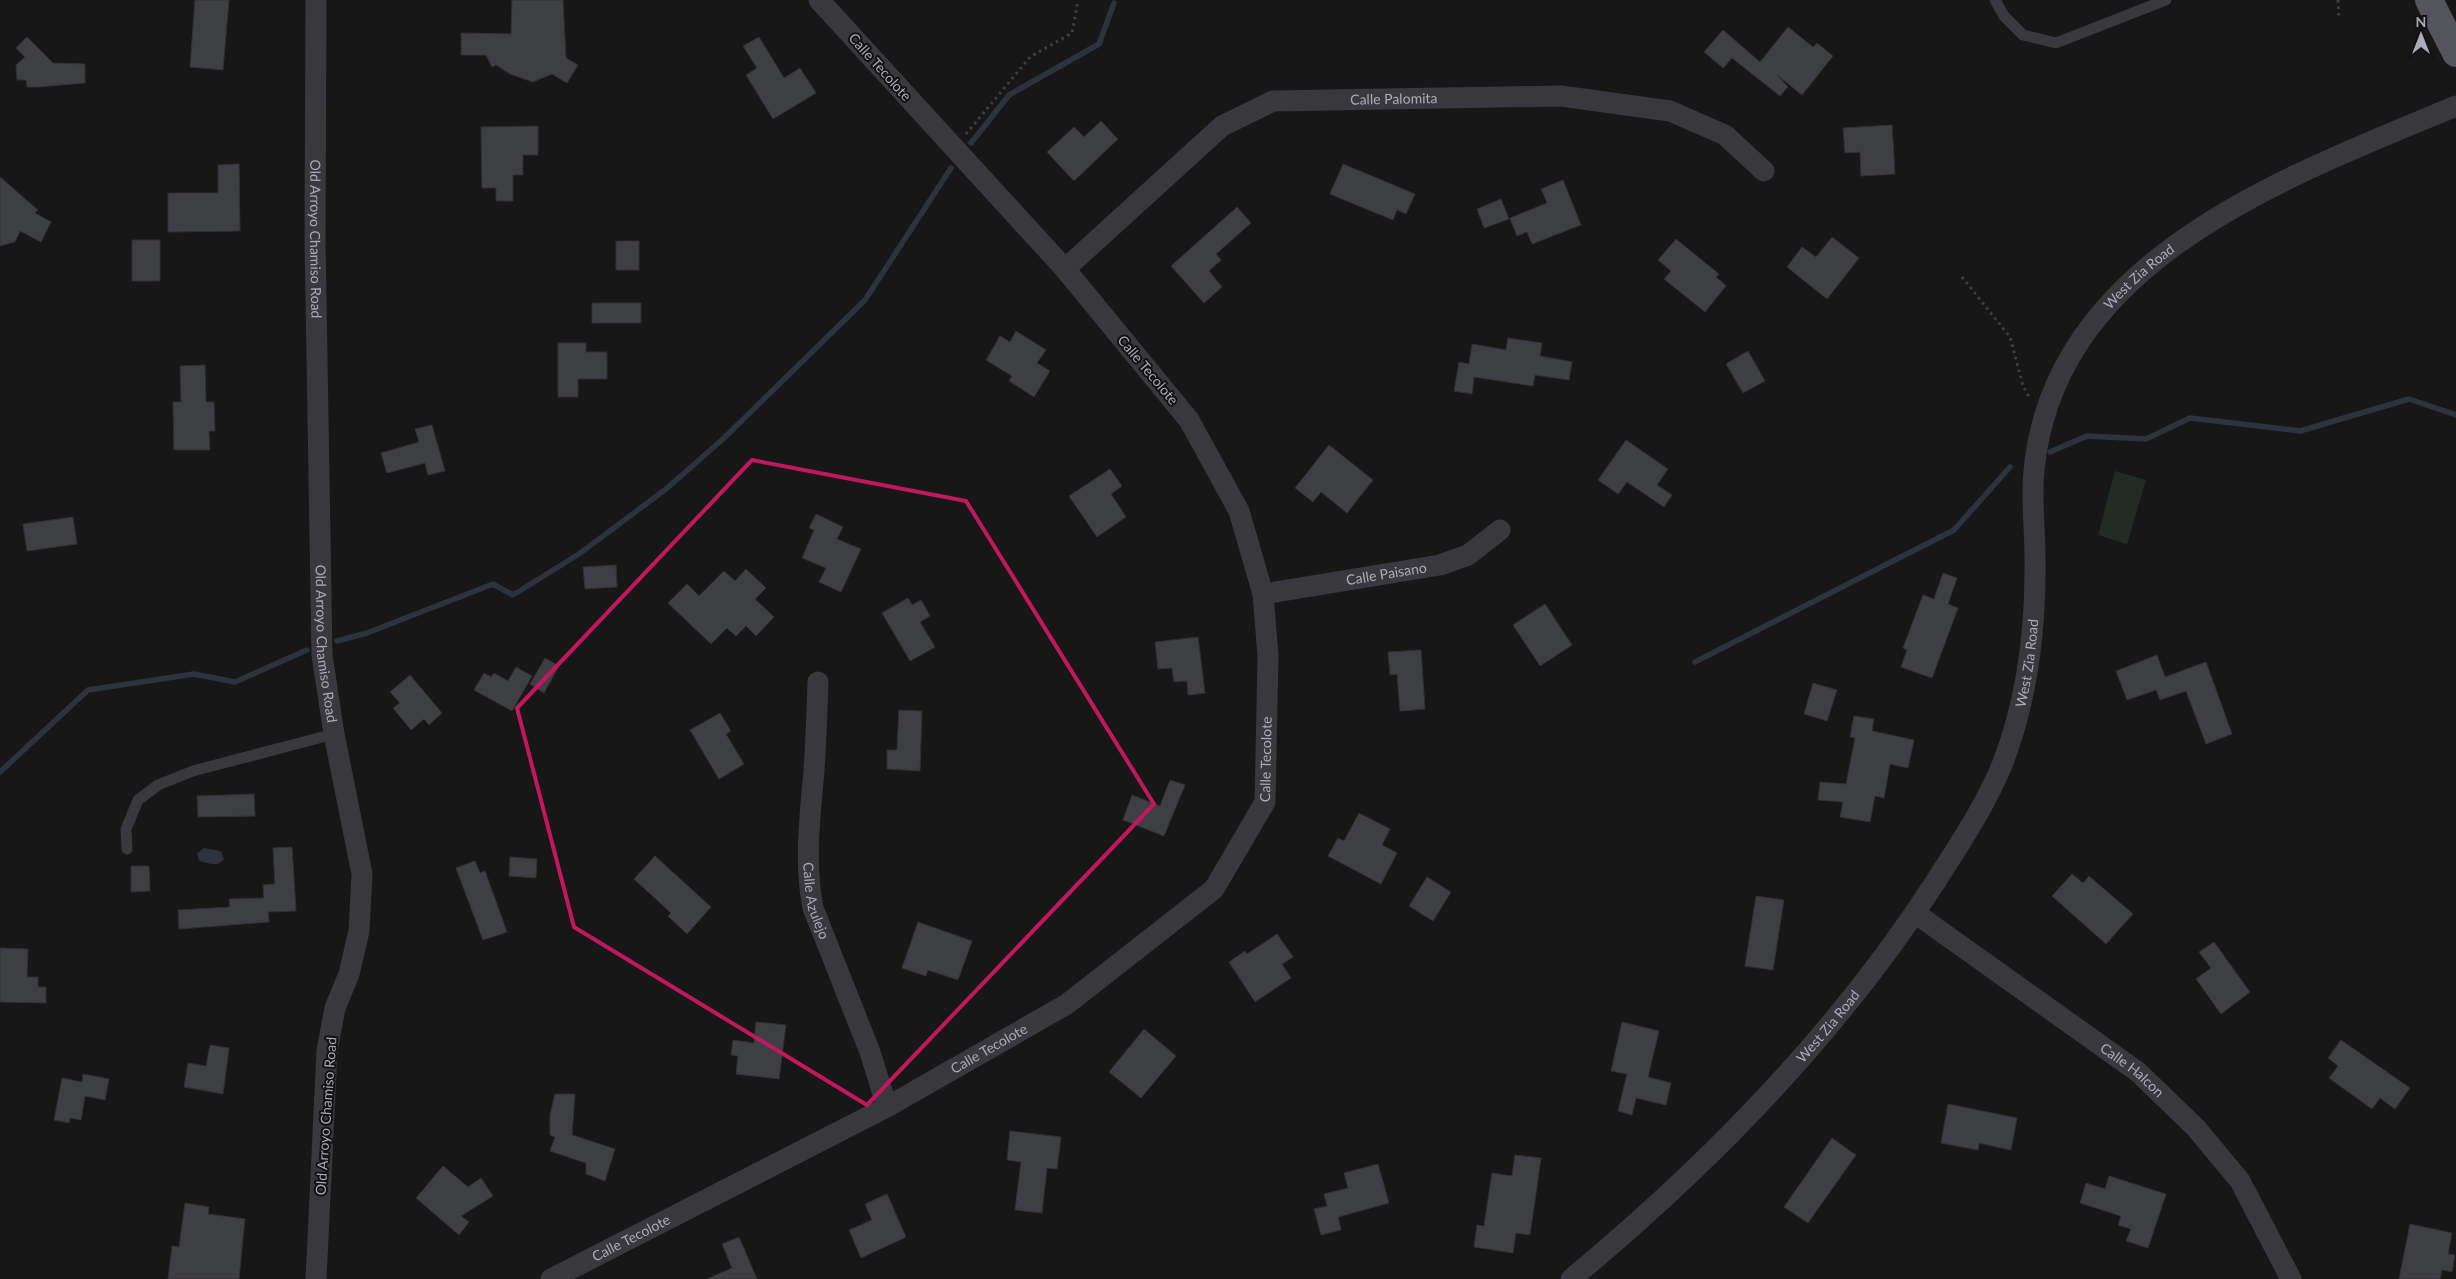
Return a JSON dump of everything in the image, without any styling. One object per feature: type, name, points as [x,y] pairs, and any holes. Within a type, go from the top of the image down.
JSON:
[{"type":"main road","points":[[2431,4],[2456,53]]},
{"type":"street","name":"Old Arroyo Chamiso Road","points":[[316,0],[315,238],[322,655],[334,734],[362,874],[360,927],[349,974],[336,1008],[327,1051],[316,1279]]},
{"type":"street","name":"Calle Tecolote","points":[[550,1279],[887,1107],[1067,1004],[1214,889],[1265,802],[1268,656],[1263,594],[1239,511],[1189,420],[1065,269],[819,0]]},
{"type":"street","name":"Calle Palomita","points":[[1065,269],[1222,126],[1273,101],[1561,96],[1670,111],[1725,135],[1764,171]]},
{"type":"street","name":"West Zia Road","points":[[1571,1279],[1690,1175],[1758,1105],[1856,994],[1914,914],[1984,803],[2003,761],[2021,701],[2035,618],[2034,475],[2039,431],[2055,386],[2088,330],[2128,286],[2180,241],[2228,209],[2274,185],[2456,106]]},
{"type":"street","name":"Calle Paisano","points":[[1263,594],[1440,565],[1468,555],[1500,530]]},
{"type":"street","name":"Calle Azulejo","points":[[818,682],[807,856],[808,883],[814,908],[870,1052],[887,1107]]},
{"type":"street","name":"Calle Halcon","points":[[1914,914],[2138,1072],[2196,1128],[2240,1181],[2291,1279]]},
{"type":"lane","points":[[1995,0],[2004,16],[2023,35],[2056,43],[2166,0]]},
{"type":"lane","points":[[127,849],[126,829],[138,800],[158,785],[193,772],[334,734]]},
{"type":"path","points":[[954,148],[1030,57],[1072,33],[1078,0]]},
{"type":"path","points":[[2338,0],[2339,19]]},
{"type":"path","points":[[1962,277],[2010,337],[2023,386],[2042,421]]},
{"type":"highlighted area","points":[[752,460],[966,501],[1154,804],[867,1105],[574,927],[517,708]]},
{"type":"shaded area","points":[[2115,471],[2146,480],[2127,544],[2098,535]]},
{"type":"shaded area","points":[[204,848],[221,851],[224,859],[216,864],[199,861],[197,853]]},
{"type":"building","points":[[195,0],[229,0],[223,70],[190,67]]},
{"type":"building","points":[[512,0],[563,0],[566,58],[578,65],[567,83],[552,74],[533,82],[510,74],[496,65],[492,67],[486,55],[461,55],[461,33],[511,34]]},
{"type":"building","points":[[1788,27],[1813,47],[1817,43],[1833,56],[1802,95],[1777,75],[1788,87],[1780,96],[1732,58],[1723,68],[1704,52],[1723,30],[1760,62]]},
{"type":"building","points":[[27,37],[53,63],[85,64],[85,83],[27,87],[26,80],[17,80],[16,65],[25,57],[16,48]]},
{"type":"building","points":[[759,37],[784,78],[800,68],[816,93],[773,119],[746,75],[757,68],[743,46]]},
{"type":"building","points":[[1101,121],[1118,139],[1074,181],[1047,152],[1074,127],[1084,137]]},
{"type":"building","points":[[1892,125],[1895,174],[1861,176],[1860,152],[1845,153],[1843,128]]},
{"type":"building","points":[[538,126],[538,155],[523,155],[523,175],[513,175],[513,201],[496,201],[496,188],[482,188],[481,127]]},
{"type":"building","points":[[239,164],[240,231],[168,232],[168,193],[218,193],[218,165]]},
{"type":"building","points":[[1343,164],[1415,194],[1406,214],[1397,210],[1393,220],[1330,194]]},
{"type":"building","points":[[0,177],[38,210],[35,213],[51,222],[41,242],[20,231],[15,242],[0,246]]},
{"type":"building","points":[[1563,180],[1581,225],[1532,244],[1527,232],[1517,236],[1510,218],[1547,203],[1541,189]]},
{"type":"building","points":[[1501,199],[1509,219],[1484,228],[1477,209]]},
{"type":"building","points":[[1237,207],[1251,223],[1216,254],[1221,260],[1209,271],[1222,287],[1204,303],[1171,266]]},
{"type":"building","points":[[1832,237],[1859,258],[1827,299],[1787,267],[1802,247],[1816,257]]},
{"type":"building","points":[[1676,239],[1719,274],[1716,277],[1726,286],[1705,312],[1664,279],[1671,271],[1658,260]]},
{"type":"building","points":[[132,240],[160,240],[160,281],[132,281]]},
{"type":"building","points":[[616,241],[639,241],[639,270],[616,270]]},
{"type":"building","points":[[592,303],[641,303],[641,323],[592,323]]},
{"type":"building","points":[[1016,331],[1046,350],[1037,363],[1050,371],[1034,397],[1009,381],[1012,376],[986,360],[1000,336],[1010,342]]},
{"type":"building","points":[[1508,338],[1542,343],[1540,356],[1572,362],[1569,380],[1535,375],[1533,386],[1474,377],[1472,394],[1454,391],[1459,362],[1469,364],[1472,344],[1506,350]]},
{"type":"building","points":[[558,343],[586,343],[586,352],[607,352],[607,379],[578,379],[578,397],[558,397]]},
{"type":"building","points":[[1748,351],[1765,381],[1743,393],[1726,364]]},
{"type":"building","points":[[205,365],[206,402],[214,402],[215,431],[209,431],[210,450],[174,450],[173,402],[181,402],[180,366]]},
{"type":"building","points":[[432,425],[445,471],[428,475],[425,463],[387,473],[381,453],[419,442],[415,429]]},
{"type":"building","points":[[1626,440],[1668,469],[1657,485],[1672,495],[1664,507],[1627,482],[1618,494],[1598,480]]},
{"type":"building","points":[[1329,445],[1373,480],[1347,513],[1321,492],[1313,502],[1295,488]]},
{"type":"building","points":[[1110,469],[1122,486],[1111,494],[1126,517],[1097,537],[1069,496]]},
{"type":"building","points":[[816,514],[843,527],[837,539],[861,549],[841,592],[819,582],[826,568],[802,558],[814,530],[809,528]]},
{"type":"building","points":[[73,517],[77,544],[27,551],[23,524]]},
{"type":"building","points":[[616,565],[617,587],[585,589],[583,567]]},
{"type":"building","points":[[746,569],[766,588],[755,599],[774,617],[756,636],[746,626],[736,636],[727,628],[711,644],[668,603],[687,584],[699,596],[724,571],[735,581]]},
{"type":"building","points":[[1943,573],[1957,578],[1948,604],[1958,608],[1932,678],[1901,667],[1907,650],[1903,648],[1923,595],[1934,599]]},
{"type":"building","points":[[908,598],[912,605],[921,600],[930,616],[920,622],[935,647],[910,661],[882,613]]},
{"type":"building","points":[[1545,604],[1572,645],[1540,666],[1513,625]]},
{"type":"building","points":[[1198,637],[1205,693],[1188,695],[1187,681],[1174,682],[1172,668],[1158,669],[1155,642]]},
{"type":"building","points":[[1421,650],[1425,709],[1400,711],[1397,674],[1390,675],[1388,652]]},
{"type":"building","points":[[2157,655],[2165,677],[2206,662],[2232,734],[2206,744],[2186,691],[2160,700],[2156,690],[2127,700],[2116,671]]},
{"type":"building","points":[[545,658],[559,666],[544,693],[530,684]]},
{"type":"building","points":[[516,667],[532,676],[512,711],[474,690],[484,673],[491,677],[494,673],[508,681]]},
{"type":"building","points":[[410,675],[442,713],[429,725],[424,719],[411,730],[393,708],[400,703],[390,692]]},
{"type":"building","points":[[1813,683],[1837,690],[1827,721],[1804,714]]},
{"type":"building","points":[[899,710],[922,711],[920,771],[887,769],[887,750],[897,750]]},
{"type":"building","points":[[720,713],[731,731],[726,734],[744,764],[719,779],[690,730]]},
{"type":"building","points":[[1854,716],[1874,719],[1872,731],[1914,740],[1908,768],[1890,764],[1884,798],[1875,796],[1870,822],[1840,817],[1843,802],[1818,800],[1820,782],[1846,784],[1855,738],[1850,737]]},
{"type":"building","points":[[1170,780],[1185,785],[1164,836],[1123,820],[1132,795],[1160,806]]},
{"type":"building","points":[[254,794],[255,816],[198,817],[197,796]]},
{"type":"building","points":[[1359,813],[1390,829],[1382,845],[1397,853],[1381,884],[1328,856],[1338,838],[1344,841]]},
{"type":"building","points":[[292,847],[296,911],[268,912],[269,922],[179,929],[178,910],[230,907],[229,899],[264,898],[263,885],[275,884],[273,848]]},
{"type":"building","points":[[655,856],[711,907],[687,934],[668,916],[671,913],[634,879]]},
{"type":"building","points":[[510,857],[537,859],[536,878],[509,876]]},
{"type":"building","points":[[475,861],[480,873],[485,871],[507,932],[483,940],[456,868]]},
{"type":"building","points":[[131,866],[149,866],[150,891],[131,892]]},
{"type":"building","points":[[2072,874],[2083,883],[2089,876],[2133,914],[2106,944],[2052,896]]},
{"type":"building","points":[[1427,877],[1451,892],[1433,921],[1409,906]]},
{"type":"building","points":[[1756,896],[1784,900],[1773,970],[1745,966]]},
{"type":"building","points":[[918,922],[972,941],[958,980],[928,970],[926,976],[902,968]]},
{"type":"building","points":[[1277,934],[1293,957],[1282,964],[1291,978],[1255,1002],[1229,962],[1245,951],[1247,954]]},
{"type":"building","points":[[2214,942],[2250,992],[2221,1014],[2196,979],[2211,968],[2199,952]]},
{"type":"building","points":[[0,948],[28,949],[27,977],[38,977],[38,987],[46,987],[46,1003],[0,1002]]},
{"type":"building","points":[[756,1022],[786,1025],[779,1079],[736,1074],[738,1056],[731,1055],[733,1040],[754,1043]]},
{"type":"building","points":[[1622,1022],[1659,1031],[1648,1077],[1671,1083],[1666,1105],[1636,1098],[1632,1115],[1618,1111],[1627,1074],[1611,1071]]},
{"type":"building","points":[[1144,1029],[1176,1056],[1141,1098],[1109,1072]]},
{"type":"building","points":[[2341,1040],[2410,1088],[2395,1109],[2380,1098],[2372,1109],[2329,1078],[2338,1066],[2328,1058]]},
{"type":"building","points":[[210,1045],[229,1048],[223,1094],[184,1087],[188,1063],[206,1066]]},
{"type":"building","points":[[83,1074],[109,1079],[105,1100],[85,1096],[81,1120],[70,1118],[69,1123],[54,1120],[62,1078],[82,1082]]},
{"type":"building","points":[[555,1094],[575,1094],[572,1135],[615,1149],[605,1181],[586,1174],[586,1163],[550,1151],[555,1137],[550,1135],[550,1115]]},
{"type":"building","points":[[1948,1104],[2017,1118],[2011,1150],[1979,1143],[1978,1150],[1941,1143]]},
{"type":"building","points":[[1010,1131],[1061,1137],[1057,1169],[1047,1168],[1042,1213],[1015,1210],[1021,1162],[1007,1160]]},
{"type":"building","points":[[1832,1138],[1856,1155],[1808,1223],[1784,1207]]},
{"type":"building","points":[[1515,1155],[1541,1158],[1530,1235],[1516,1233],[1513,1253],[1474,1247],[1477,1225],[1484,1226],[1492,1173],[1512,1176]]},
{"type":"building","points":[[1378,1164],[1389,1203],[1338,1217],[1341,1230],[1321,1235],[1314,1209],[1327,1206],[1324,1194],[1348,1188],[1344,1173]]},
{"type":"building","points":[[443,1166],[468,1187],[481,1178],[493,1196],[461,1216],[469,1222],[459,1235],[416,1198]]},
{"type":"building","points":[[2109,1176],[2166,1194],[2148,1248],[2126,1241],[2131,1229],[2118,1225],[2121,1216],[2080,1203],[2086,1183],[2105,1189]]},
{"type":"building","points":[[887,1194],[906,1237],[861,1258],[849,1230],[872,1220],[865,1204]]},
{"type":"building","points":[[185,1203],[209,1207],[208,1214],[245,1219],[239,1279],[168,1279],[172,1246],[179,1247]]},
{"type":"building","points":[[2410,1224],[2452,1233],[2448,1254],[2455,1255],[2452,1272],[2442,1270],[2440,1279],[2399,1279]]},
{"type":"building","points":[[739,1237],[757,1279],[707,1279],[732,1268],[722,1244]]},
{"type":"waterway","points":[[971,143],[1009,95],[1099,44],[1114,3]]},
{"type":"waterway","points":[[337,641],[367,633],[493,584],[513,595],[579,554],[666,489],[723,439],[865,300],[951,168]]},
{"type":"waterway","points":[[2050,452],[2087,436],[2146,439],[2190,418],[2300,431],[2409,399],[2456,415]]},
{"type":"waterway","points":[[1695,662],[1954,530],[2010,467]]},
{"type":"waterway","points":[[0,772],[88,690],[194,674],[235,682],[307,650]]}]
